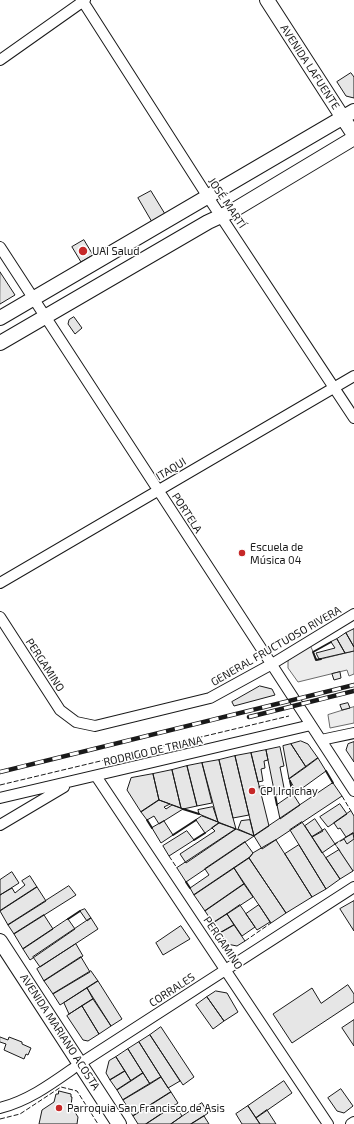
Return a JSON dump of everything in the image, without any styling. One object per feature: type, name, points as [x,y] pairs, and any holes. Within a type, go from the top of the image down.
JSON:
[{"type":"main road","name":"AVENIDA LAFUENTE","points":[[267,0],[349,114],[354,134]]},
{"type":"main road","points":[[0,318],[34,300],[349,114]]},
{"type":"main road","points":[[0,343],[354,138]]},
{"type":"main road","name":"AVENIDA MARIANO ACOSTA","points":[[0,941],[81,1063],[119,1124]]},
{"type":"street","points":[[0,60],[84,0]]},
{"type":"street","name":"JOSÉ MARTÍ","points":[[84,0],[208,197],[354,418]]},
{"type":"street","name":"PORTELA","points":[[0,247],[354,791]]},
{"type":"street","name":"ITAQUI","points":[[0,583],[354,376]]},
{"type":"street","name":"GENERAL FRUCTUOSO RIVERA","points":[[76,722],[95,726],[210,698],[272,664],[354,614]]},
{"type":"street","name":"PERGAMINO","points":[[0,617],[60,710],[76,722]]},
{"type":"street","name":"RODRIGO DE TRIANA","points":[[0,798],[311,725]]},
{"type":"street","points":[[321,740],[354,733]]},
{"type":"street","name":"PERGAMINO","points":[[96,776],[328,1124]]},
{"type":"street","points":[[0,825],[71,782]]},
{"type":"street","name":"CORRALES","points":[[0,1108],[25,1100],[35,1094],[354,887]]},
{"type":"shaded area","points":[[310,645],[317,660],[354,651],[354,674],[349,676],[347,670],[298,682],[288,668],[288,661]]},
{"type":"shaded area","points":[[354,707],[354,723],[330,728],[328,715]]},
{"type":"shaded area","points":[[354,833],[354,870],[353,871],[335,844]]},
{"type":"building","points":[[351,73],[354,77],[354,98],[346,96],[337,82]]},
{"type":"building","points":[[151,191],[165,214],[152,222],[138,198]]},
{"type":"building","name":"UAI Salud","points":[[84,240],[93,255],[81,262],[72,247]]},
{"type":"building","points":[[0,272],[15,295],[0,304]]},
{"type":"building","points":[[74,317],[82,328],[75,334],[68,324],[69,320]]},
{"type":"building","points":[[354,629],[354,647],[346,633]]},
{"type":"building","points":[[346,633],[354,647],[354,651],[345,653],[337,639]]},
{"type":"building","points":[[337,639],[345,653],[319,659],[316,653],[335,648],[331,642]]},
{"type":"building","points":[[340,672],[341,678],[334,680],[332,674]]},
{"type":"building","points":[[260,686],[272,689],[275,695],[234,706],[232,702]]},
{"type":"building","points":[[348,703],[350,708],[342,710],[340,705]]},
{"type":"building","points":[[301,741],[308,744],[318,758],[306,767],[291,744]]},
{"type":"building","points":[[354,742],[354,762],[346,750],[348,744]]},
{"type":"building","points":[[291,744],[306,767],[289,779],[283,746]]},
{"type":"building","points":[[280,747],[284,766],[280,767],[285,793],[275,795],[266,750]]},
{"type":"building","points":[[266,750],[268,760],[264,761],[265,768],[261,769],[263,781],[258,782],[251,753]]},
{"type":"building","name":"CPI Irqichay","points":[[251,753],[269,826],[254,836],[235,756]]},
{"type":"building","points":[[235,756],[249,815],[233,818],[219,760]]},
{"type":"building","points":[[318,758],[326,771],[297,792],[289,779]]},
{"type":"building","points":[[219,760],[236,829],[218,822],[202,763]]},
{"type":"building","points":[[202,763],[212,803],[197,806],[187,766]]},
{"type":"building","points":[[187,766],[197,806],[183,809],[181,808],[172,770]]},
{"type":"building","points":[[172,770],[181,808],[159,800],[153,774]]},
{"type":"building","points":[[153,774],[159,800],[141,812],[127,790],[131,778]]},
{"type":"building","points":[[333,783],[342,796],[262,849],[254,836]]},
{"type":"building","points":[[264,786],[266,794],[261,795],[259,787]]},
{"type":"building","points":[[293,794],[300,805],[280,819],[277,805]]},
{"type":"building","points":[[159,800],[170,804],[164,807],[166,809],[172,805],[183,809],[159,824],[154,816],[147,820],[141,812]]},
{"type":"building","points":[[340,804],[347,814],[328,827],[320,817]]},
{"type":"building","points":[[213,807],[218,822],[199,814],[198,810]]},
{"type":"building","points":[[351,811],[354,816],[354,833],[346,837],[340,828],[338,829],[334,823]]},
{"type":"building","points":[[202,816],[219,823],[205,833],[196,820]]},
{"type":"building","points":[[315,819],[323,831],[312,837],[305,826]]},
{"type":"building","points":[[250,820],[254,836],[238,829],[241,821]]},
{"type":"building","points":[[164,821],[173,835],[161,843],[152,828]]},
{"type":"building","points":[[302,822],[340,879],[326,889],[290,830]]},
{"type":"building","points":[[219,823],[236,829],[186,863],[180,854],[215,831],[212,828]]},
{"type":"building","points":[[236,829],[254,836],[186,882],[177,868]]},
{"type":"building","points":[[325,829],[335,844],[322,853],[312,837]]},
{"type":"building","points":[[187,831],[194,840],[169,856],[163,846]]},
{"type":"building","points":[[353,833],[354,839],[347,844],[344,839]]},
{"type":"building","points":[[276,840],[312,897],[286,913],[249,858],[253,853]]},
{"type":"building","points":[[245,842],[253,853],[249,858],[194,895],[190,888],[209,875],[205,869]]},
{"type":"building","points":[[299,845],[326,889],[312,897],[285,854]]},
{"type":"building","points":[[339,850],[353,871],[340,879],[326,858]]},
{"type":"building","points":[[249,858],[286,913],[271,923],[234,868]]},
{"type":"building","points":[[234,868],[244,884],[205,911],[194,895]]},
{"type":"building","points":[[12,872],[19,883],[0,895],[0,880]]},
{"type":"building","points":[[30,876],[37,887],[0,911],[0,895],[12,888],[15,893],[25,885],[22,881]]},
{"type":"building","points":[[244,884],[253,897],[213,923],[205,911]]},
{"type":"building","points":[[69,886],[76,895],[14,934],[8,925]]},
{"type":"building","points":[[37,887],[46,901],[8,925],[0,911]]},
{"type":"building","points":[[354,901],[354,931],[340,909]]},
{"type":"building","points":[[240,905],[255,927],[242,936],[227,914]]},
{"type":"building","points":[[259,905],[270,922],[257,930],[246,914]]},
{"type":"building","points":[[85,909],[91,918],[87,921],[80,911]]},
{"type":"building","points":[[227,914],[234,925],[220,933],[213,923]]},
{"type":"building","points":[[44,915],[53,929],[23,949],[14,934]]},
{"type":"building","points":[[91,918],[98,929],[40,967],[33,957]]},
{"type":"building","points":[[68,919],[75,929],[30,960],[23,949]]},
{"type":"building","points":[[234,925],[245,941],[237,946],[227,944],[220,933]]},
{"type":"building","points":[[181,926],[190,939],[163,955],[156,943]]},
{"type":"building","points":[[76,944],[83,956],[44,981],[37,969]]},
{"type":"building","points":[[81,957],[90,972],[53,994],[44,981]]},
{"type":"building","points":[[91,971],[98,981],[60,1005],[53,994]]},
{"type":"building","points":[[98,981],[122,1019],[111,1026],[87,988]]},
{"type":"building","points":[[348,985],[354,994],[354,1002],[292,1043],[273,1014],[312,988],[321,1003]]},
{"type":"building","points":[[87,988],[93,999],[69,1014],[64,1003]]},
{"type":"building","points":[[216,991],[227,993],[238,1012],[224,1021],[207,997]]},
{"type":"building","points":[[207,997],[224,1021],[213,1029],[196,1005]]},
{"type":"building","points":[[93,999],[111,1026],[99,1034],[82,1006]]},
{"type":"building","points":[[82,1006],[99,1034],[88,1041],[83,1040],[67,1016]]},
{"type":"building","points":[[354,1020],[354,1046],[342,1028]]},
{"type":"building","points":[[161,1027],[194,1077],[183,1085],[150,1035]]},
{"type":"building","points":[[150,1035],[180,1081],[168,1088],[139,1042]]},
{"type":"building","points":[[0,1037],[8,1040],[9,1037],[22,1042],[22,1044],[31,1048],[28,1055],[26,1054],[24,1059],[4,1050],[6,1044],[0,1042]]},
{"type":"building","points":[[139,1042],[161,1077],[150,1084],[128,1049]]},
{"type":"building","points":[[128,1049],[143,1073],[131,1081],[116,1057]]},
{"type":"building","points":[[116,1057],[125,1071],[110,1080],[106,1073],[109,1061]]},
{"type":"building","points":[[125,1071],[131,1081],[117,1090],[110,1080]]},
{"type":"building","points":[[143,1073],[150,1084],[123,1100],[117,1090]]},
{"type":"building","points":[[161,1077],[171,1092],[133,1116],[123,1100]]},
{"type":"building","points":[[284,1081],[292,1093],[256,1118],[248,1106]]},
{"type":"building","points":[[341,1089],[353,1106],[344,1113],[337,1111],[328,1098]]},
{"type":"building","name":"Parroquia San Francisco de Asis","points":[[59,1091],[71,1094],[71,1106],[78,1117],[77,1124],[39,1124],[42,1110],[54,1102],[56,1094],[58,1094]]},
{"type":"building","points":[[171,1092],[178,1103],[146,1124],[138,1124],[133,1116]]},
{"type":"building","points":[[202,1103],[208,1113],[204,1116],[191,1124],[171,1124]]},
{"type":"building","points":[[175,1105],[182,1116],[171,1124],[146,1124]]},
{"type":"building","points":[[248,1106],[260,1124],[242,1124],[236,1114]]},
{"type":"building","points":[[267,1110],[276,1124],[260,1124],[256,1118]]},
{"type":"building","points":[[204,1116],[209,1124],[191,1124]]},
{"type":"railway","points":[[0,772],[354,685]]},
{"type":"railway","points":[[249,717],[354,691]]},
{"type":"fence","points":[[0,785],[289,716]]},
{"type":"fence","points":[[342,796],[351,811]]},
{"type":"fence","points":[[340,851],[335,844],[346,838]]},
{"type":"fence","points":[[169,856],[177,868]]},
{"type":"fence","points":[[245,941],[271,923]]},
{"type":"fence","points":[[0,1119],[20,1114],[61,1087],[77,1091],[98,1124]]},
{"type":"wall","points":[[321,659],[316,660],[313,652],[331,642]]},
{"type":"wall","points":[[326,771],[333,783]]},
{"type":"wall","points":[[290,781],[293,794],[297,792]]},
{"type":"wall","points":[[275,795],[277,805]]},
{"type":"wall","points":[[183,809],[199,814]]},
{"type":"wall","points":[[147,820],[152,828]]},
{"type":"wall","points":[[173,835],[196,820]]},
{"type":"wall","points":[[194,840],[205,833]]},
{"type":"wall","points":[[186,882],[190,888]]},
{"type":"wall","points":[[68,919],[80,911]]},
{"type":"place","name":"UAI Salud","points":[[83,251]]},
{"type":"place","name":"Escuela de Música 04","points":[[242,553]]},
{"type":"place","name":"CPI Irqichay","points":[[252,791]]},
{"type":"place","name":"Parroquia San Francisco de Asis","points":[[59,1108]]}]
